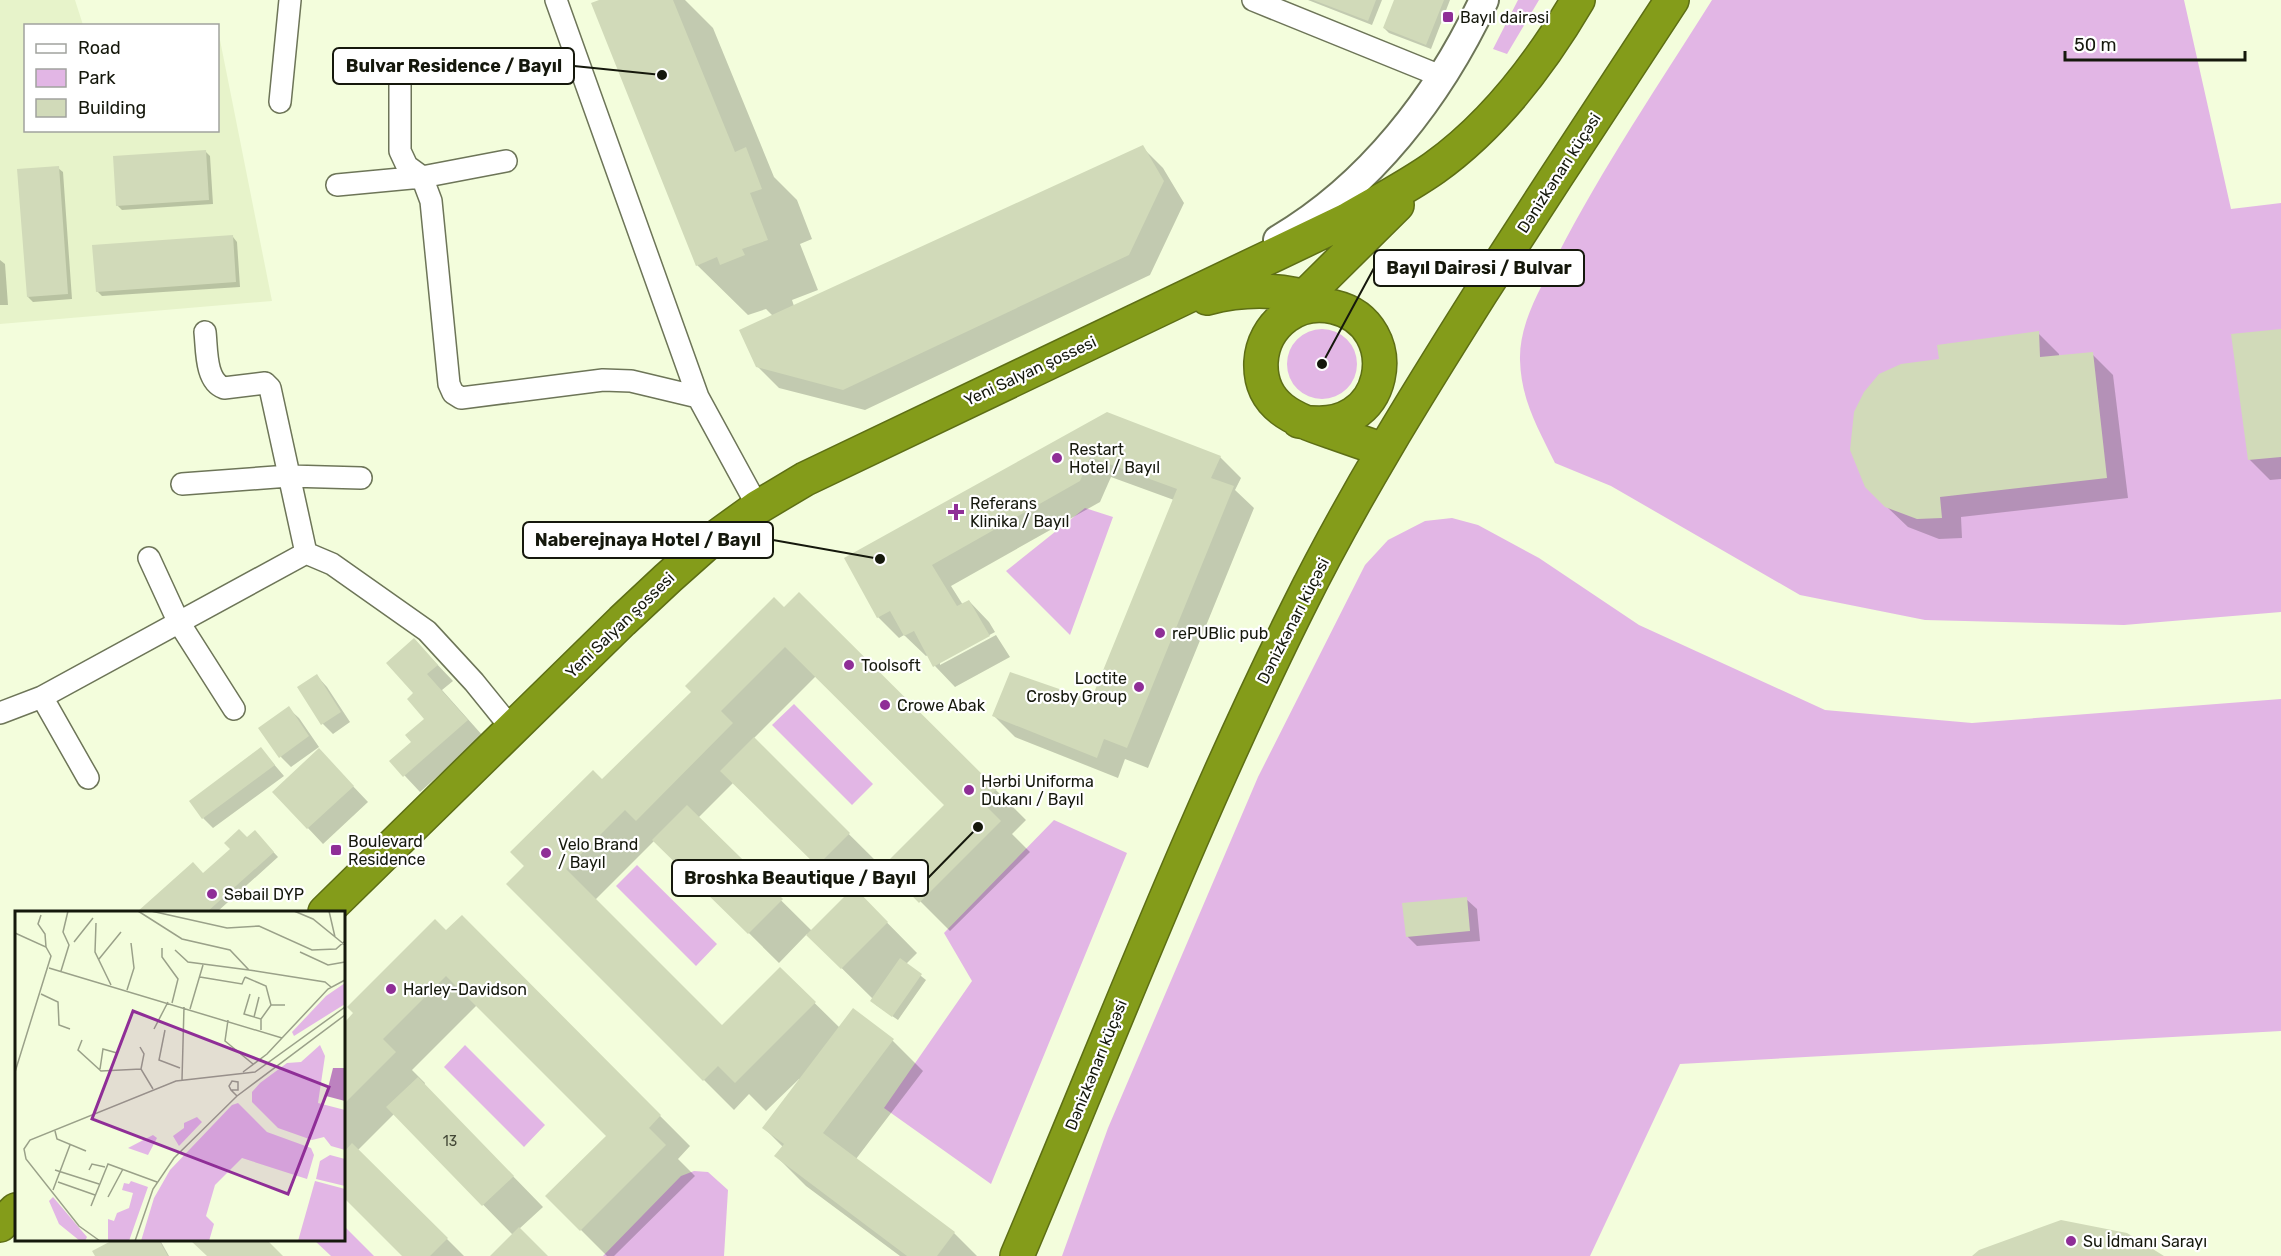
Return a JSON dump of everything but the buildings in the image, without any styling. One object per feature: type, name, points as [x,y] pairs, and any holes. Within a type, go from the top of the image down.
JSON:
[{"type":"highway","points":[[1384,450],[1299,421],[1272,401],[1264,386],[1261,370],[1261,353],[1267,338],[1276,324],[1435,168],[1471,138],[1510,97],[1578,0]]},
{"type":"highway","name":"Dənizkənarı küçəsi","points":[[1017,1256],[1199,817],[1299,606],[1384,450],[1423,385],[1672,0]]},
{"type":"highway","points":[[1158,310],[1347,220],[1435,168]]},
{"type":"highway","points":[[1158,310],[1213,296],[1244,291],[1284,291],[1305,296],[1352,316],[1374,338],[1379,355],[1380,373],[1370,398],[1351,416],[1334,423],[1316,424],[1299,421]]},
{"type":"highway","points":[[1276,324],[1293,312],[1313,305],[1327,305],[1352,316],[1423,385]]},
{"type":"highway","name":"Yeni Salyan şossesi","points":[[326,911],[704,546],[758,507],[805,479],[1158,310]]},
{"type":"highway","points":[[0,1225],[15,1211]]},
{"type":"main road","points":[[1158,310],[1291,232],[1337,200],[1367,171],[1404,129],[1443,76],[1484,0]]},
{"type":"street","points":[[280,102],[290,0]]},
{"type":"street","points":[[556,0],[698,397],[758,507]]},
{"type":"street","points":[[1253,0],[1443,76]]},
{"type":"street","points":[[400,67],[400,151],[406,166],[422,177],[431,201],[449,384],[453,393],[461,398],[603,380],[631,381],[698,397]]},
{"type":"street","points":[[337,185],[422,177],[506,161]]},
{"type":"street","points":[[205,332],[212,378],[219,386],[224,388],[265,383],[270,388],[306,553]]},
{"type":"street","points":[[182,484],[289,476],[361,478]]},
{"type":"street","points":[[0,713],[42,697],[306,553]]},
{"type":"street","points":[[306,553],[332,564],[427,631],[474,682],[512,729]]},
{"type":"street","points":[[149,558],[178,621],[234,709]]},
{"type":"street","points":[[42,697],[88,778]]},
{"type":"shaded area","points":[[0,0],[75,0],[83,24],[24,24],[24,132],[219,132],[219,35],[272,301],[0,324]]},
{"type":"green space","points":[[1518,0],[1539,0],[1507,54],[1493,49]]},
{"type":"green space","points":[[1712,0],[2184,0],[2231,209],[2281,203],[2281,612],[2124,625],[1925,620],[1800,595],[1611,486],[1555,463],[1527,401],[1521,374],[1521,347],[1526,321],[1542,285],[1590,195]]},
{"type":"green space","points":[[1329,329],[1342,335],[1351,344],[1355,350],[1357,364],[1355,378],[1347,389],[1336,397],[1315,399],[1297,389],[1289,378],[1287,357],[1297,339],[1308,331]]},
{"type":"green space","points":[[1085,508],[1113,517],[1070,635],[1006,571]]},
{"type":"green space","points":[[1452,518],[1478,525],[1539,558],[1639,625],[1825,710],[1972,723],[2281,699],[2281,1031],[1680,1064],[1590,1256],[1062,1256],[1108,1128],[1258,777],[1365,565],[1388,540],[1425,521]]},
{"type":"green space","points":[[794,704],[873,784],[852,805],[772,725]]},
{"type":"green space","points":[[1054,820],[1127,853],[991,1184],[884,1108],[972,981],[944,933]]},
{"type":"green space","points":[[637,865],[717,944],[696,966],[616,886]]},
{"type":"green space","points":[[465,1045],[545,1125],[524,1147],[444,1067]]},
{"type":"green space","points":[[694,1171],[708,1172],[728,1190],[724,1256],[603,1256],[681,1176]]},
{"type":"green space","points":[[345,1227],[374,1256],[331,1256],[315,1241],[345,1241]]},
{"type":"place","name":"Bayıl dairəsi","points":[[1448,17]]},
{"type":"place","name":"Bulvar Residence / Bayıl","points":[[662,75]]},
{"type":"place","name":"Bayıl Dairəsi / Bulvar","points":[[1322,364]]},
{"type":"place","name":"Restart Hotel / Bayıl","points":[[1057,458]]},
{"type":"place","name":"Referans Klinika / Bayıl","points":[[956,512]]},
{"type":"place","name":"Naberejnaya Hotel / Bayıl","points":[[880,559]]},
{"type":"place","name":"rePUBlic pub","points":[[1160,633]]},
{"type":"place","name":"Toolsoft","points":[[849,665]]},
{"type":"place","name":"Loctite Crosby Group","points":[[1139,687]]},
{"type":"place","name":"Crowe Abak","points":[[885,705]]},
{"type":"place","name":"Hərbi Uniforma Dukanı / Bayıl","points":[[969,790]]},
{"type":"place","name":"Broshka Beautique / Bayıl","points":[[978,827]]},
{"type":"place","name":"Boulevard Residence","points":[[336,850]]},
{"type":"place","name":"Velo Brand / Bayıl","points":[[546,853]]},
{"type":"place","name":"Səbail DYP","points":[[212,894]]},
{"type":"place","name":"Harley-Davidson","points":[[391,989]]},
{"type":"place","name":"Su İdmanı Sarayı","points":[[2071,1241]]}]
